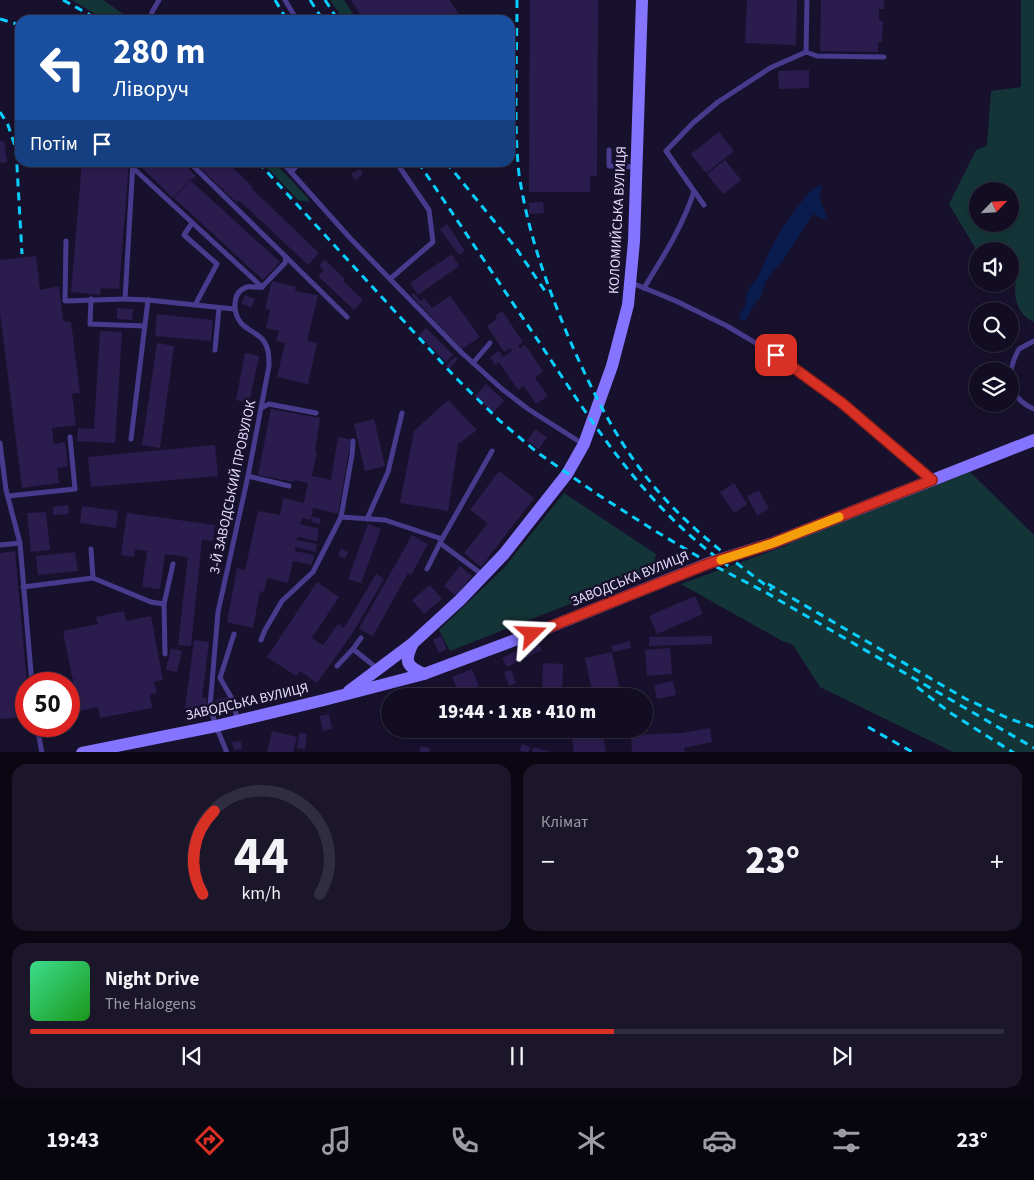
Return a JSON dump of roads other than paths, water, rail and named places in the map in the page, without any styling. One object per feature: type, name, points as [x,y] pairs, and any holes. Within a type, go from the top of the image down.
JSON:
[{"type":"main road","name":"КОЛОМИЙСЬКА ВУЛИЦЯ","points":[[344,696],[413,643],[484,576],[504,554],[567,474],[584,444],[612,366],[628,305],[634,241],[642,0]]},
{"type":"main road","name":"ЗАВОДСЬКА ВУЛИЦЯ","points":[[82,752],[216,726],[344,696],[424,674],[550,627],[710,563],[773,543],[1034,440]]},
{"type":"main road","points":[[413,643],[407,656],[407,661],[412,669],[424,674]]},
{"type":"lane","points":[[152,15],[159,0]]},
{"type":"lane","points":[[285,0],[294,15]]},
{"type":"lane","points":[[806,52],[807,0]]},
{"type":"lane","points":[[704,205],[666,150],[693,123],[718,102],[770,68],[806,52],[817,56],[884,57]]},
{"type":"lane","points":[[609,150],[609,166],[636,167]]},
{"type":"lane","points":[[125,299],[133,167]]},
{"type":"lane","points":[[135,167],[192,223],[262,287]]},
{"type":"lane","points":[[194,167],[347,317]]},
{"type":"lane","points":[[286,167],[350,238],[473,363],[528,409],[584,444]]},
{"type":"lane","points":[[291,172],[296,167]]},
{"type":"lane","points":[[390,279],[433,242],[429,210],[399,167]]},
{"type":"lane","points":[[644,288],[690,206],[694,191]]},
{"type":"lane","points":[[192,223],[184,235],[217,264],[195,305]]},
{"type":"lane","points":[[66,242],[65,301],[91,299],[148,300],[234,309],[236,297],[240,291],[248,287],[262,287],[286,263],[286,257]]},
{"type":"lane","points":[[630,282],[676,301],[727,326],[776,355],[842,403],[932,480]]},
{"type":"lane","points":[[91,299],[90,324],[145,326]]},
{"type":"lane","points":[[131,440],[148,300]]},
{"type":"lane","points":[[215,350],[218,308]]},
{"type":"lane","name":"3-Й ЗАВОДСЬКИЙ ПРОВУЛОК","points":[[227,752],[210,706],[218,612],[248,476],[270,354],[263,340],[241,323],[234,309]]},
{"type":"lane","points":[[1034,341],[1019,349],[1012,366],[1011,379],[1014,394],[1020,401],[1034,408]]},
{"type":"lane","points":[[473,363],[490,343]]},
{"type":"lane","points":[[261,408],[269,404],[316,412]]},
{"type":"lane","points":[[367,519],[388,472],[402,412]]},
{"type":"lane","points":[[8,496],[75,489],[70,437]]},
{"type":"lane","points":[[261,640],[282,602],[312,572],[341,517],[353,441]]},
{"type":"lane","points":[[0,444],[8,496],[20,544],[31,672]]},
{"type":"lane","points":[[427,569],[492,451]]},
{"type":"lane","points":[[248,476],[289,486]]},
{"type":"lane","points":[[341,517],[385,520],[441,541],[484,576]]},
{"type":"lane","points":[[0,545],[20,544]]},
{"type":"lane","points":[[91,549],[93,578]]},
{"type":"lane","points":[[165,654],[164,604],[173,564]]},
{"type":"lane","points":[[23,587],[93,578],[151,602],[164,604]]},
{"type":"lane","points":[[234,634],[220,678],[234,702],[237,721]]},
{"type":"lane","points":[[337,666],[362,638]]},
{"type":"lane","points":[[352,649],[378,670]]},
{"type":"lane","points":[[39,737],[42,752]]},
{"type":"water","points":[[821,184],[820,200],[827,218],[823,219],[813,214],[784,259],[766,280],[761,296],[745,321],[739,319],[746,303],[748,290],[760,274],[778,236],[803,199]]},
{"type":"railway","points":[[63,0],[90,15]]},
{"type":"railway","points":[[275,0],[284,15]]},
{"type":"railway","points":[[310,0],[320,15]]},
{"type":"railway","points":[[325,0],[335,15]]},
{"type":"railway","points":[[517,0],[516,124],[519,174],[527,216],[538,256],[568,336],[598,401],[622,443],[650,482],[678,513],[772,590]]},
{"type":"railway","points":[[0,19],[15,24]]},
{"type":"railway","points":[[0,112],[8,125],[15,146]]},
{"type":"railway","points":[[17,167],[22,254]]},
{"type":"railway","points":[[263,167],[455,377],[500,421],[538,453],[600,496],[709,563],[765,592],[1034,748]]},
{"type":"railway","points":[[421,167],[582,407],[625,466],[673,520],[731,568]]},
{"type":"railway","points":[[450,167],[516,248],[545,291]]},
{"type":"railway","points":[[768,584],[966,699],[1010,719],[1034,727]]},
{"type":"railway","points":[[917,687],[949,712],[1012,752]]},
{"type":"railway","points":[[868,727],[912,752]]}]
